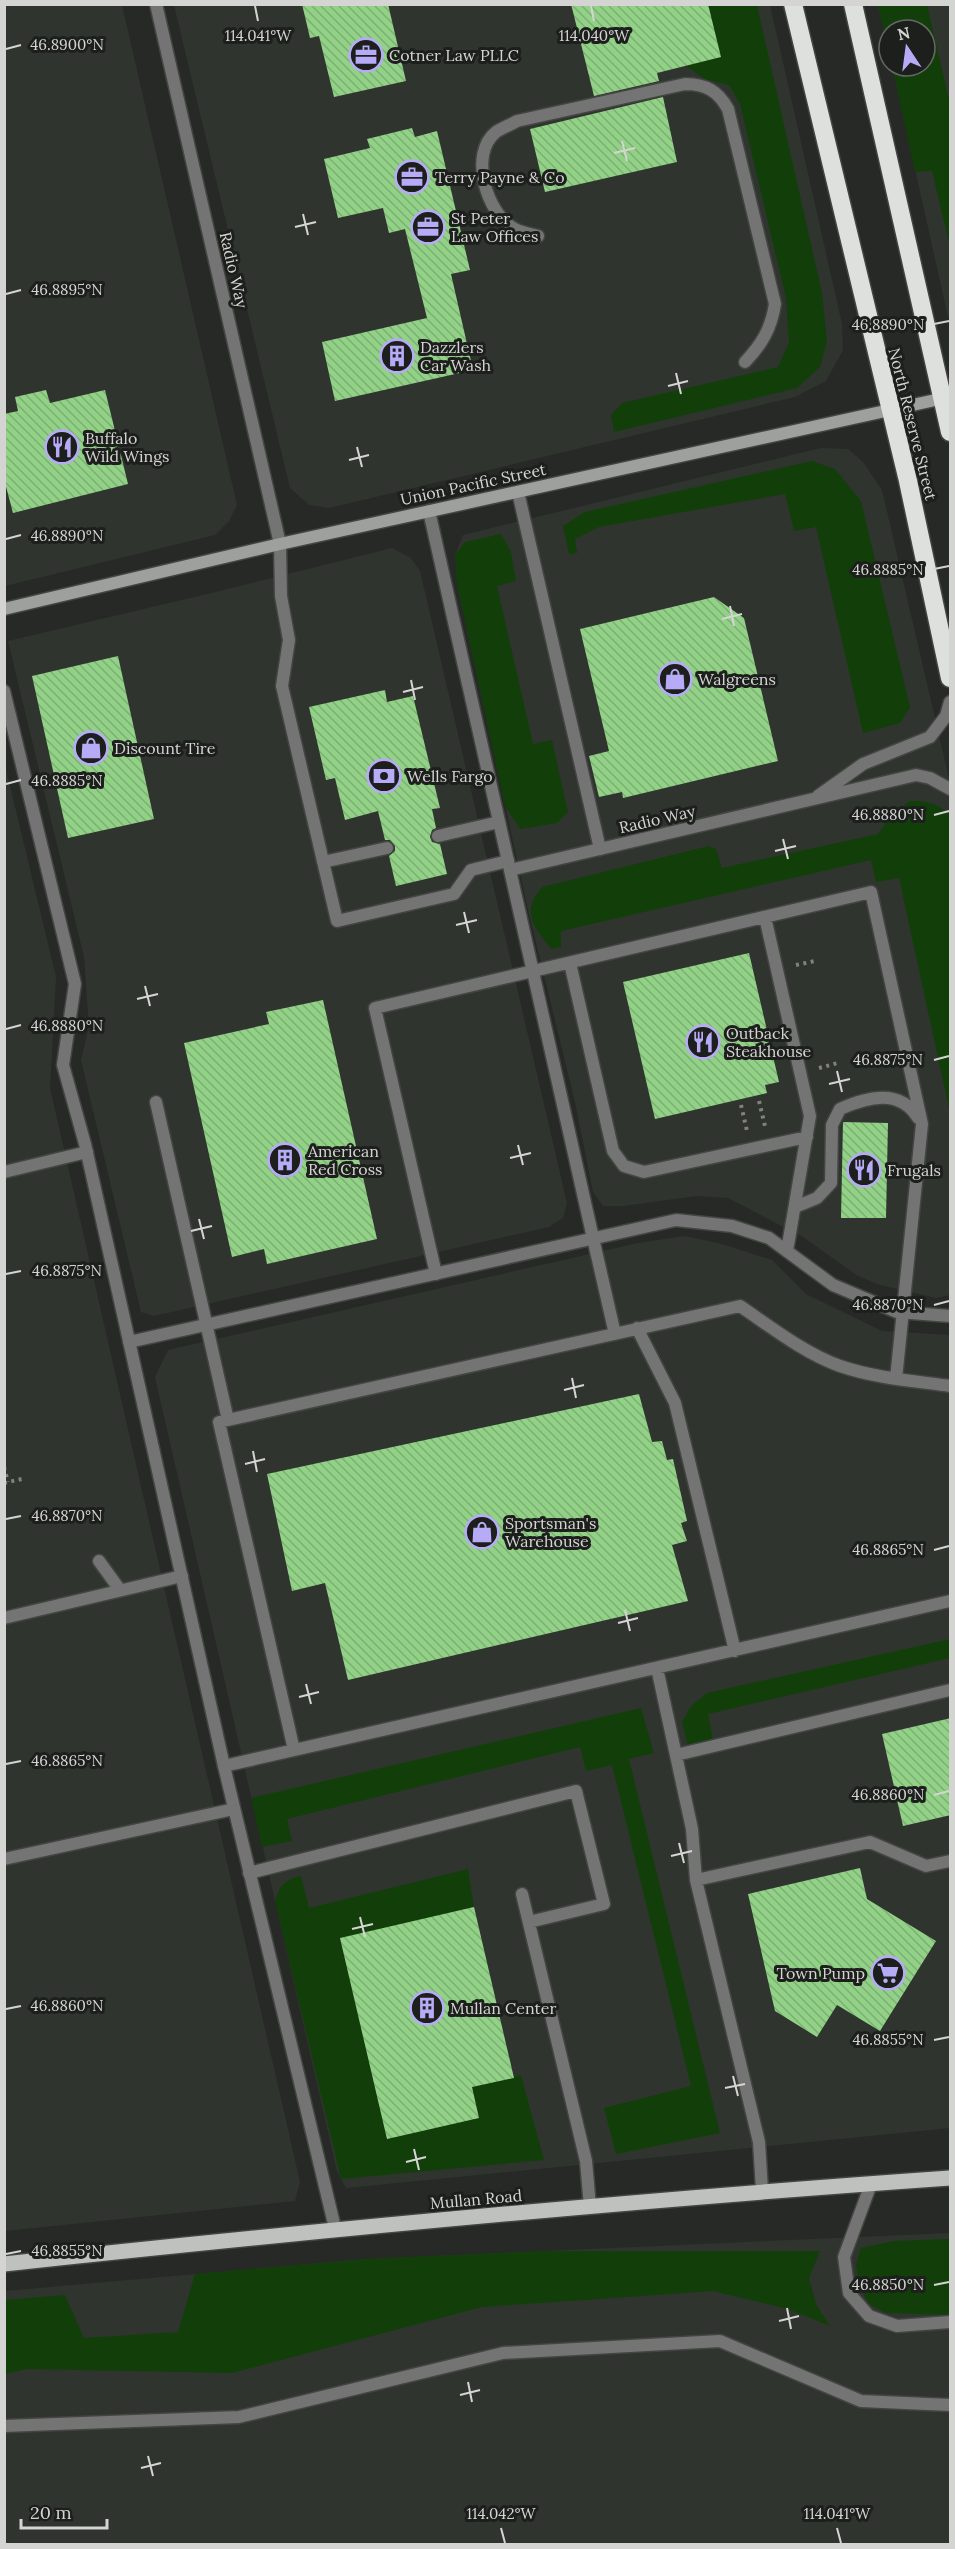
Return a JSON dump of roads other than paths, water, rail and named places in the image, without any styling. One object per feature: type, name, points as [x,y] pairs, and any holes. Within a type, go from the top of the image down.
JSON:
[{"type":"highway","name":"North Reserve Street","points":[[793,4],[908,481],[951,678]]},
{"type":"highway","points":[[853,4],[947,397],[951,432]]},
{"type":"main road","name":"Mullan Road","points":[[4,2264],[335,2228],[762,2190],[951,2178]]},
{"type":"street","name":"Radio Way","points":[[156,4],[280,544],[281,596],[289,640],[282,686],[337,921],[454,894],[471,870],[509,866],[600,849],[916,775],[930,778],[951,789]]},
{"type":"street","points":[[538,236],[514,229],[492,208],[486,193],[483,171],[484,151],[495,133],[517,121],[685,84],[700,84],[720,95],[728,109],[775,304],[772,324],[761,344],[745,362]]},
{"type":"street","name":"Union Pacific Street","points":[[4,609],[280,544],[947,397]]},
{"type":"street","points":[[518,492],[600,849]]},
{"type":"street","points":[[429,511],[615,1334]]},
{"type":"street","points":[[4,691],[75,984],[63,1065],[87,1152],[224,1766],[335,2228]]},
{"type":"street","name":"Radio Way","points":[[812,800],[863,764],[930,736],[946,716],[951,702]]},
{"type":"street","points":[[438,836],[499,822]]},
{"type":"street","points":[[323,862],[387,848]]},
{"type":"street","points":[[436,1274],[375,1008],[871,892],[922,1124],[905,1313],[896,1379]]},
{"type":"street","points":[[765,917],[810,1116],[787,1251]]},
{"type":"street","points":[[570,963],[613,1151],[624,1166],[644,1172],[807,1137]]},
{"type":"street","points":[[795,1207],[817,1197],[831,1182],[832,1125],[840,1109],[867,1099],[896,1099],[911,1107],[922,1124]]},
{"type":"street","points":[[156,1102],[228,1420]]},
{"type":"street","points":[[4,1172],[87,1152]]},
{"type":"street","points":[[129,1342],[676,1220],[732,1226],[769,1238],[833,1285],[897,1312],[951,1316]]},
{"type":"street","points":[[294,1750],[219,1422],[740,1306],[788,1339],[840,1366],[896,1379],[951,1386]]},
{"type":"street","points":[[637,1328],[675,1403],[735,1651]]},
{"type":"street","points":[[99,1561],[120,1590]]},
{"type":"street","points":[[4,1618],[182,1575]]},
{"type":"street","points":[[224,1766],[951,1601]]},
{"type":"street","points":[[657,1668],[692,1829],[696,1880],[759,2142],[762,2190]]},
{"type":"street","points":[[676,1755],[951,1690]]},
{"type":"street","points":[[249,1873],[576,1791],[604,1904],[529,1922]]},
{"type":"street","points":[[4,1859],[234,1809]]},
{"type":"street","points":[[696,1880],[870,1842],[926,1866],[951,1861]]},
{"type":"street","points":[[522,1894],[586,2161],[590,2207]]},
{"type":"street","points":[[871,2184],[844,2257],[849,2293],[869,2316],[897,2326],[951,2322]]},
{"type":"street","points":[[4,2426],[239,2417],[502,2353],[720,2341],[861,2401],[951,2405]]},
{"type":"place","name":"Cotner Law PLLC","points":[[366,55]]},
{"type":"place","name":"Terry Payne & Co","points":[[412,177]]},
{"type":"place","name":"St Peter Law Offices","points":[[428,227]]},
{"type":"place","name":"Dazzlers Car Wash","points":[[397,356]]},
{"type":"place","name":"Buffalo Wild Wings","points":[[62,447]]},
{"type":"place","name":"Walgreens","points":[[675,679]]},
{"type":"place","name":"Discount Tire","points":[[91,748]]},
{"type":"place","name":"Wells Fargo","points":[[384,776]]},
{"type":"place","name":"Outback Steakhouse","points":[[703,1042]]},
{"type":"place","name":"American Red Cross","points":[[285,1160]]},
{"type":"place","name":"Frugals","points":[[864,1170]]},
{"type":"place","name":"Sportsman's Warehouse","points":[[482,1532]]},
{"type":"place","name":"Town Pump","points":[[888,1973]]},
{"type":"place","name":"Mullan Center","points":[[427,2008]]}]
